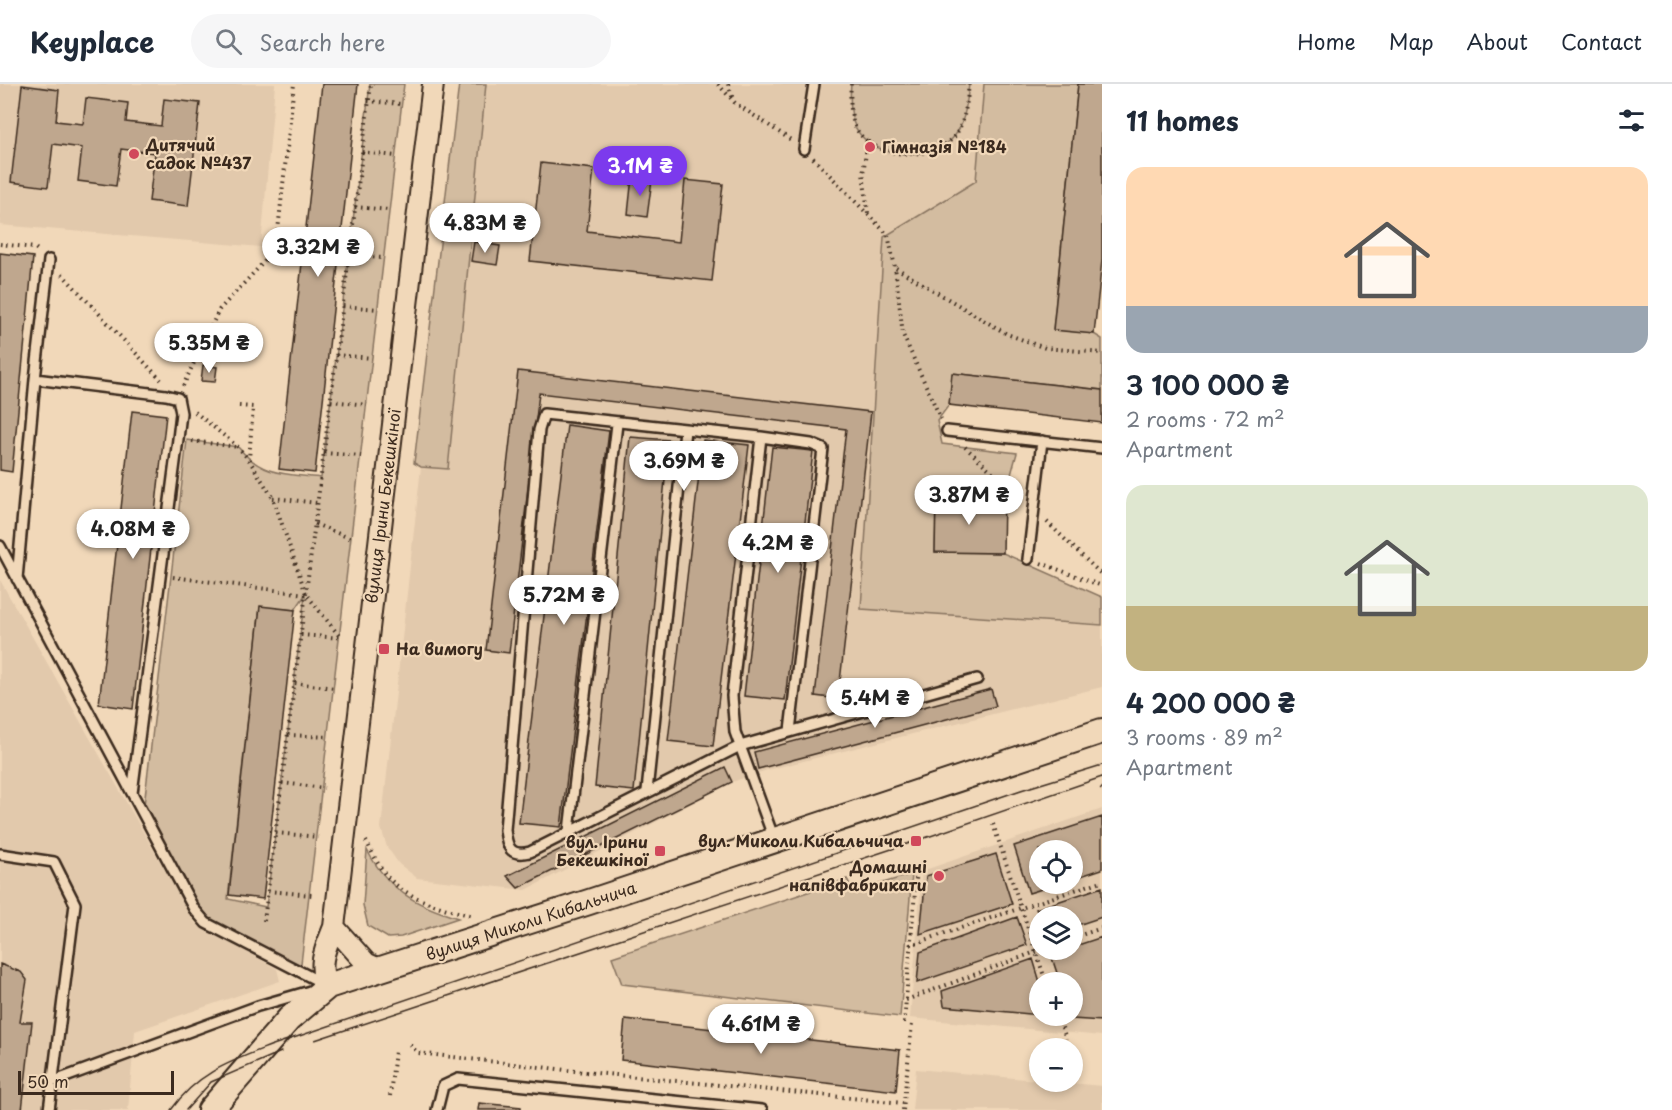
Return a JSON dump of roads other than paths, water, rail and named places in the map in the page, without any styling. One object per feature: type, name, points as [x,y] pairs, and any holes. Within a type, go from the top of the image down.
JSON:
[{"type":"street","name":"вулиця Ірини Бекешкіної","points":[[323,956],[334,927],[433,84]]},
{"type":"street","name":"вулиця Миколи Кибальчича","points":[[210,1110],[288,1019],[328,986],[1102,731]]},
{"type":"street","points":[[334,927],[366,963],[381,970]]},
{"type":"street","points":[[328,986],[322,974],[323,956],[331,946],[340,945],[355,949]]},
{"type":"lane","points":[[804,149],[814,84]]},
{"type":"lane","points":[[17,579],[35,379],[49,260]]},
{"type":"lane","points":[[35,379],[178,398],[181,413],[178,439],[132,793]]},
{"type":"lane","points":[[790,731],[824,456],[823,449],[816,445],[761,437],[617,424],[548,414],[542,416],[505,830],[508,847],[513,853],[520,855],[740,746],[977,679]]},
{"type":"lane","points":[[569,831],[617,424]]},
{"type":"lane","points":[[647,791],[685,430]]},
{"type":"lane","points":[[947,431],[1102,448]]},
{"type":"lane","points":[[761,437],[732,696],[732,716],[740,746],[774,839]]},
{"type":"lane","points":[[1029,559],[1042,441]]},
{"type":"lane","points":[[0,546],[194,909],[206,923],[328,986]]},
{"type":"lane","points":[[0,854],[54,862],[75,904],[49,1110]]},
{"type":"lane","points":[[52,1082],[258,1006],[328,986]]},
{"type":"lane","points":[[437,1110],[442,1086],[458,1079],[762,1110]]},
{"type":"tram line","points":[[171,1110],[181,1097],[215,1070],[270,1046],[1021,790],[1102,765]]},
{"type":"tram line","points":[[315,1040],[1102,777]]},
{"type":"tram line","points":[[186,1110],[211,1082],[281,1052]]},
{"type":"place","name":"Гімназія №184","points":[[870,147]]},
{"type":"place","name":"Дитячий садок №437","points":[[134,154]]},
{"type":"place","name":"На вимогу","points":[[384,649]]},
{"type":"place","name":"вул. Миколи Кибальчича","points":[[916,841]]},
{"type":"place","name":"вул. Ірини Бекешкіної","points":[[660,851]]},
{"type":"place","name":"Домашні напівфабрикати","points":[[939,876]]}]
